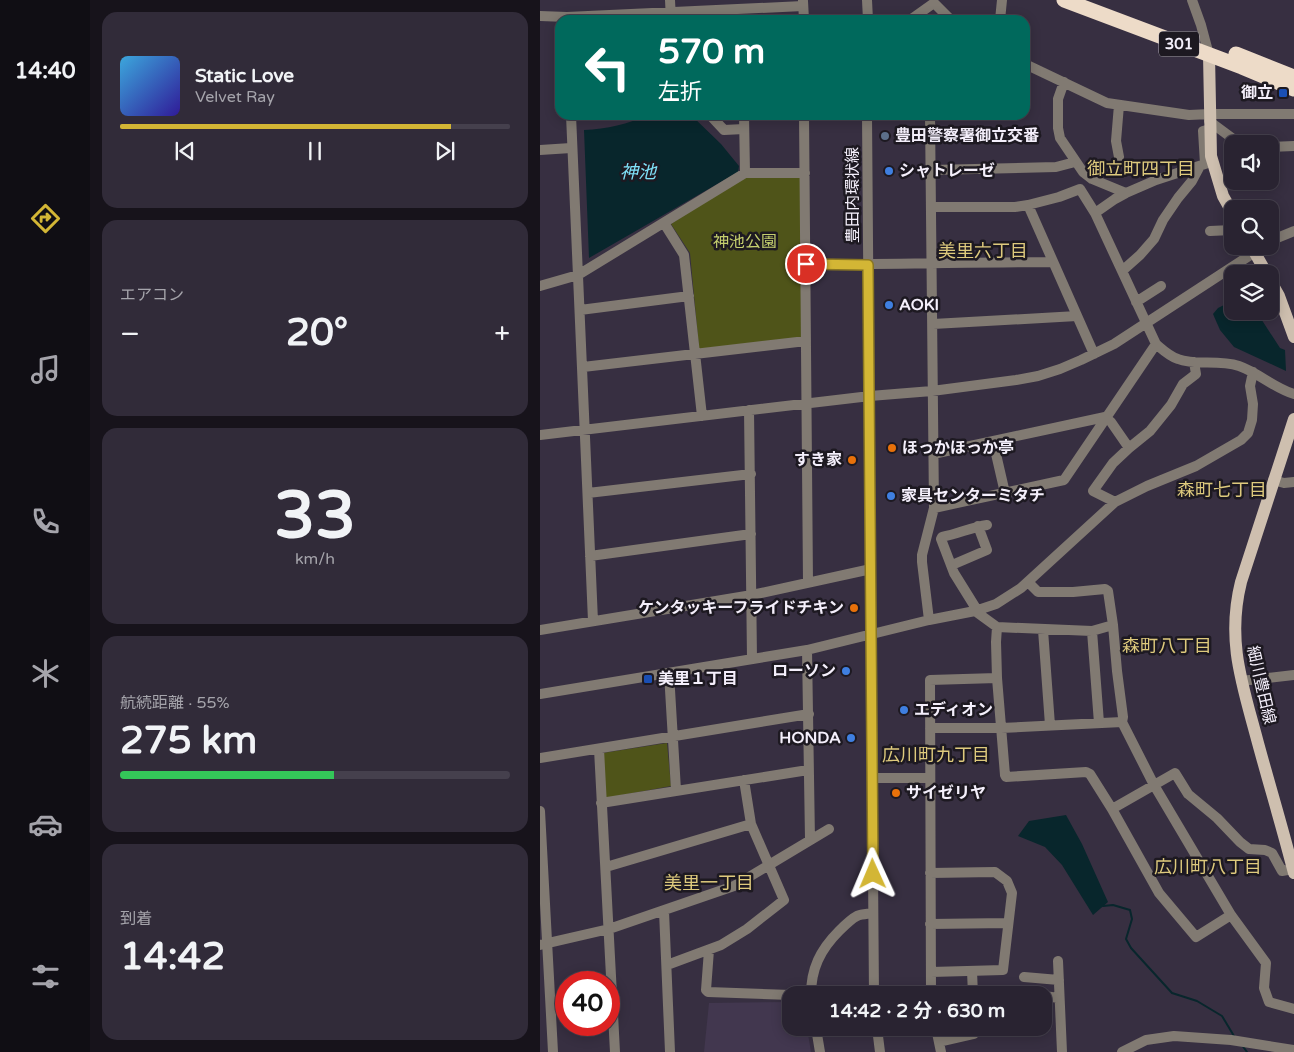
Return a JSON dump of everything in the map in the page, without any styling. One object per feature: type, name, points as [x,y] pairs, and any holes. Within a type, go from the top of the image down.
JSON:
[{"type":"highway","name":"301","points":[[1064,0],[1208,49],[1257,62],[1294,78]]},
{"type":"highway","name":"301","points":[[1092,0],[1208,49],[1242,67],[1294,89]]},
{"type":"main road","points":[[1208,49],[1211,156],[1226,200]]},
{"type":"main road","points":[[1279,296],[1294,337]]},
{"type":"main road","name":"細川豊田線","points":[[1294,419],[1237,597],[1234,629],[1241,681],[1294,870]]},
{"type":"street","points":[[670,0],[671,15]]},
{"type":"street","points":[[867,0],[868,15]]},
{"type":"street","points":[[1000,15],[1002,0]]},
{"type":"street","points":[[1192,0],[1202,25],[1208,49]]},
{"type":"street","points":[[916,15],[932,1],[946,15]]},
{"type":"street","points":[[681,15],[804,3]]},
{"type":"street","points":[[540,16],[555,18]]},
{"type":"street","points":[[1030,66],[1107,103],[1189,115],[1210,121],[1294,114]]},
{"type":"street","points":[[1064,82],[1058,99],[1060,138],[1083,172],[1092,179],[1126,193]]},
{"type":"street","points":[[1119,105],[1116,141],[1119,157]]},
{"type":"street","points":[[571,120],[593,621]]},
{"type":"street","points":[[715,120],[724,130],[744,129]]},
{"type":"street","points":[[744,120],[745,173]]},
{"type":"street","points":[[804,120],[808,582]]},
{"type":"street","name":"豊田内環状線","points":[[867,120],[874,986]]},
{"type":"street","points":[[929,620],[922,555],[934,508],[930,120]]},
{"type":"street","points":[[1210,121],[1228,135]]},
{"type":"street","points":[[1095,213],[1115,198],[1126,193],[1156,180],[1205,164],[1203,130],[1210,121]]},
{"type":"street","points":[[1279,147],[1294,146]]},
{"type":"street","points":[[540,150],[571,148]]},
{"type":"street","points":[[932,170],[1056,167],[1075,162]]},
{"type":"street","points":[[1122,271],[1154,239],[1163,220],[1192,181],[1200,166]]},
{"type":"street","points":[[540,286],[578,275],[745,173],[805,173]]},
{"type":"street","points":[[932,207],[1015,207],[1028,205],[1080,189],[1095,213],[1156,344],[1167,354],[1179,360],[1231,363],[1253,372],[1280,390],[1294,394]]},
{"type":"street","points":[[1028,205],[1094,354]]},
{"type":"street","points":[[664,223],[684,255],[702,416]]},
{"type":"street","points":[[1210,231],[1224,230]]},
{"type":"street","points":[[1279,238],[1294,232]]},
{"type":"street","points":[[540,434],[870,396],[932,391],[1038,376],[1060,369],[1114,344],[1146,324],[1244,255]]},
{"type":"street","points":[[806,264],[1054,262]]},
{"type":"street","points":[[1136,302],[1161,286]]},
{"type":"street","points":[[580,310],[689,296]]},
{"type":"street","points":[[933,324],[1077,316]]},
{"type":"street","points":[[583,367],[806,341]]},
{"type":"street","points":[[934,508],[1064,480],[1156,344]]},
{"type":"street","points":[[1115,502],[1093,491],[1113,464],[1150,431],[1183,384],[1196,374],[1194,362]]},
{"type":"street","points":[[540,694],[807,650],[929,620],[976,611],[1006,599],[1028,582],[1081,531],[1115,502],[1147,486],[1196,466],[1241,440],[1248,433],[1252,420],[1253,404],[1250,386],[1253,372]]},
{"type":"street","points":[[749,410],[752,659]]},
{"type":"street","points":[[933,454],[1105,417]]},
{"type":"street","points":[[1105,417],[1129,448]]},
{"type":"street","points":[[993,442],[1005,493]]},
{"type":"street","points":[[588,493],[751,474]]},
{"type":"street","points":[[1273,480],[1284,483],[1294,482]]},
{"type":"street","points":[[952,565],[987,550],[983,526],[942,537],[941,539],[954,573],[976,611],[998,627],[1092,631],[1114,625]]},
{"type":"street","points":[[590,556],[751,534]]},
{"type":"street","points":[[540,630],[752,595],[871,569]]},
{"type":"street","points":[[1028,582],[1038,592],[1073,592],[1105,589],[1108,591],[1114,625],[1122,722],[1154,785],[1231,915],[1266,963],[1264,988],[1269,1002],[1294,1009]]},
{"type":"street","points":[[998,627],[996,642],[997,678],[1004,773],[1006,777],[1086,772],[1092,776],[1112,809],[1159,893],[1196,937],[1231,915]]},
{"type":"street","points":[[1043,630],[1050,725]]},
{"type":"street","points":[[1092,631],[1099,723]]},
{"type":"street","points":[[807,650],[810,840]]},
{"type":"street","points":[[669,673],[676,790]]},
{"type":"street","points":[[1241,681],[1294,675]]},
{"type":"street","points":[[931,986],[930,680],[997,678]]},
{"type":"street","points":[[540,758],[809,714]]},
{"type":"street","points":[[930,728],[1001,728],[1122,722]]},
{"type":"street","points":[[599,749],[615,1052]]},
{"type":"street","points":[[601,803],[808,770]]},
{"type":"street","points":[[1112,809],[1175,773],[1188,794],[1217,818],[1240,842],[1249,849],[1265,850],[1272,853],[1282,871],[1294,870]]},
{"type":"street","points":[[872,778],[930,778]]},
{"type":"street","points":[[667,965],[722,945],[748,929],[783,902],[784,897],[751,824],[744,780]]},
{"type":"street","points":[[540,812],[544,944],[553,1052]]},
{"type":"street","points":[[606,867],[751,824]]},
{"type":"street","points":[[544,944],[609,929],[734,886],[829,829]]},
{"type":"street","points":[[930,873],[995,872],[1007,881],[1012,893],[1003,970],[931,972]]},
{"type":"street","points":[[664,911],[670,1052]]},
{"type":"street","points":[[811,986],[816,961],[826,945],[857,916],[873,913]]},
{"type":"street","points":[[930,924],[1008,923]]},
{"type":"street","points":[[709,950],[706,990],[708,992],[782,995]]},
{"type":"street","points":[[1058,961],[1062,1052]]},
{"type":"street","points":[[972,971],[973,986]]},
{"type":"street","points":[[1024,977],[1059,980]]},
{"type":"street","points":[[1052,997],[1059,998]]},
{"type":"street","points":[[817,1036],[820,1052]]},
{"type":"street","points":[[878,1036],[880,1052]]},
{"type":"street","points":[[940,1047],[969,1036]]},
{"type":"street","points":[[1122,1052],[1139,1047],[1158,1037],[1174,1036],[1233,1040],[1294,1050]]},
{"type":"shaded area","points":[[782,1002],[782,1036],[808,1036],[811,1052],[704,1052],[709,1003]]},
{"type":"green space","name":"神池公園","points":[[746,177],[801,177],[802,337],[700,349],[690,253],[671,224],[717,193]]},
{"type":"green space","points":[[667,743],[671,786],[606,798],[603,753]]},
{"type":"water","name":"神池","points":[[696,120],[721,144],[739,166],[738,172],[589,258],[584,130],[617,126],[633,121]]},
{"type":"water","points":[[1224,305],[1224,320],[1262,320],[1280,348],[1285,350],[1286,371],[1234,347],[1220,330],[1213,314]]},
{"type":"water","points":[[1066,815],[1082,844],[1108,902],[1093,915],[1062,865],[1045,847],[1018,836],[1029,821]]},
{"type":"waterway","points":[[1103,906],[1113,905],[1130,910],[1132,919],[1126,939],[1131,948],[1172,993],[1197,1001],[1222,1016],[1234,1036]]},
{"type":"waterway","points":[[1242,1045],[1247,1052]]},
{"type":"place","name":"御立","points":[[1283,93]]},
{"type":"place","name":"豊田警察署御立交番","points":[[885,136]]},
{"type":"place","name":"シャトレーゼ","points":[[889,171]]},
{"type":"place","name":"AOKI","points":[[889,305]]},
{"type":"place","name":"ほっかほっか亭","points":[[892,448]]},
{"type":"place","name":"すき家","points":[[852,460]]},
{"type":"place","name":"家具センターミタチ","points":[[891,496]]},
{"type":"place","name":"ケンタッキーフライドチキン","points":[[854,608]]},
{"type":"place","name":"ローソン","points":[[846,671]]},
{"type":"place","name":"美里１丁目","points":[[648,679]]},
{"type":"place","name":"エディオン","points":[[904,710]]},
{"type":"place","name":"HONDA","points":[[851,738]]},
{"type":"place","name":"サイゼリヤ","points":[[896,793]]},
{"type":"district","name":"御立町四丁目","points":[[1141,169]]},
{"type":"district","name":"美里六丁目","points":[[983,251]]},
{"type":"district","name":"森町七丁目","points":[[1222,490]]},
{"type":"district","name":"森町八丁目","points":[[1167,646]]},
{"type":"district","name":"広川町九丁目","points":[[936,755]]},
{"type":"district","name":"広川町八丁目","points":[[1208,867]]},
{"type":"district","name":"美里一丁目","points":[[709,883]]},
{"type":"route","points":[[806,264],[868,265],[873,874]]}]
